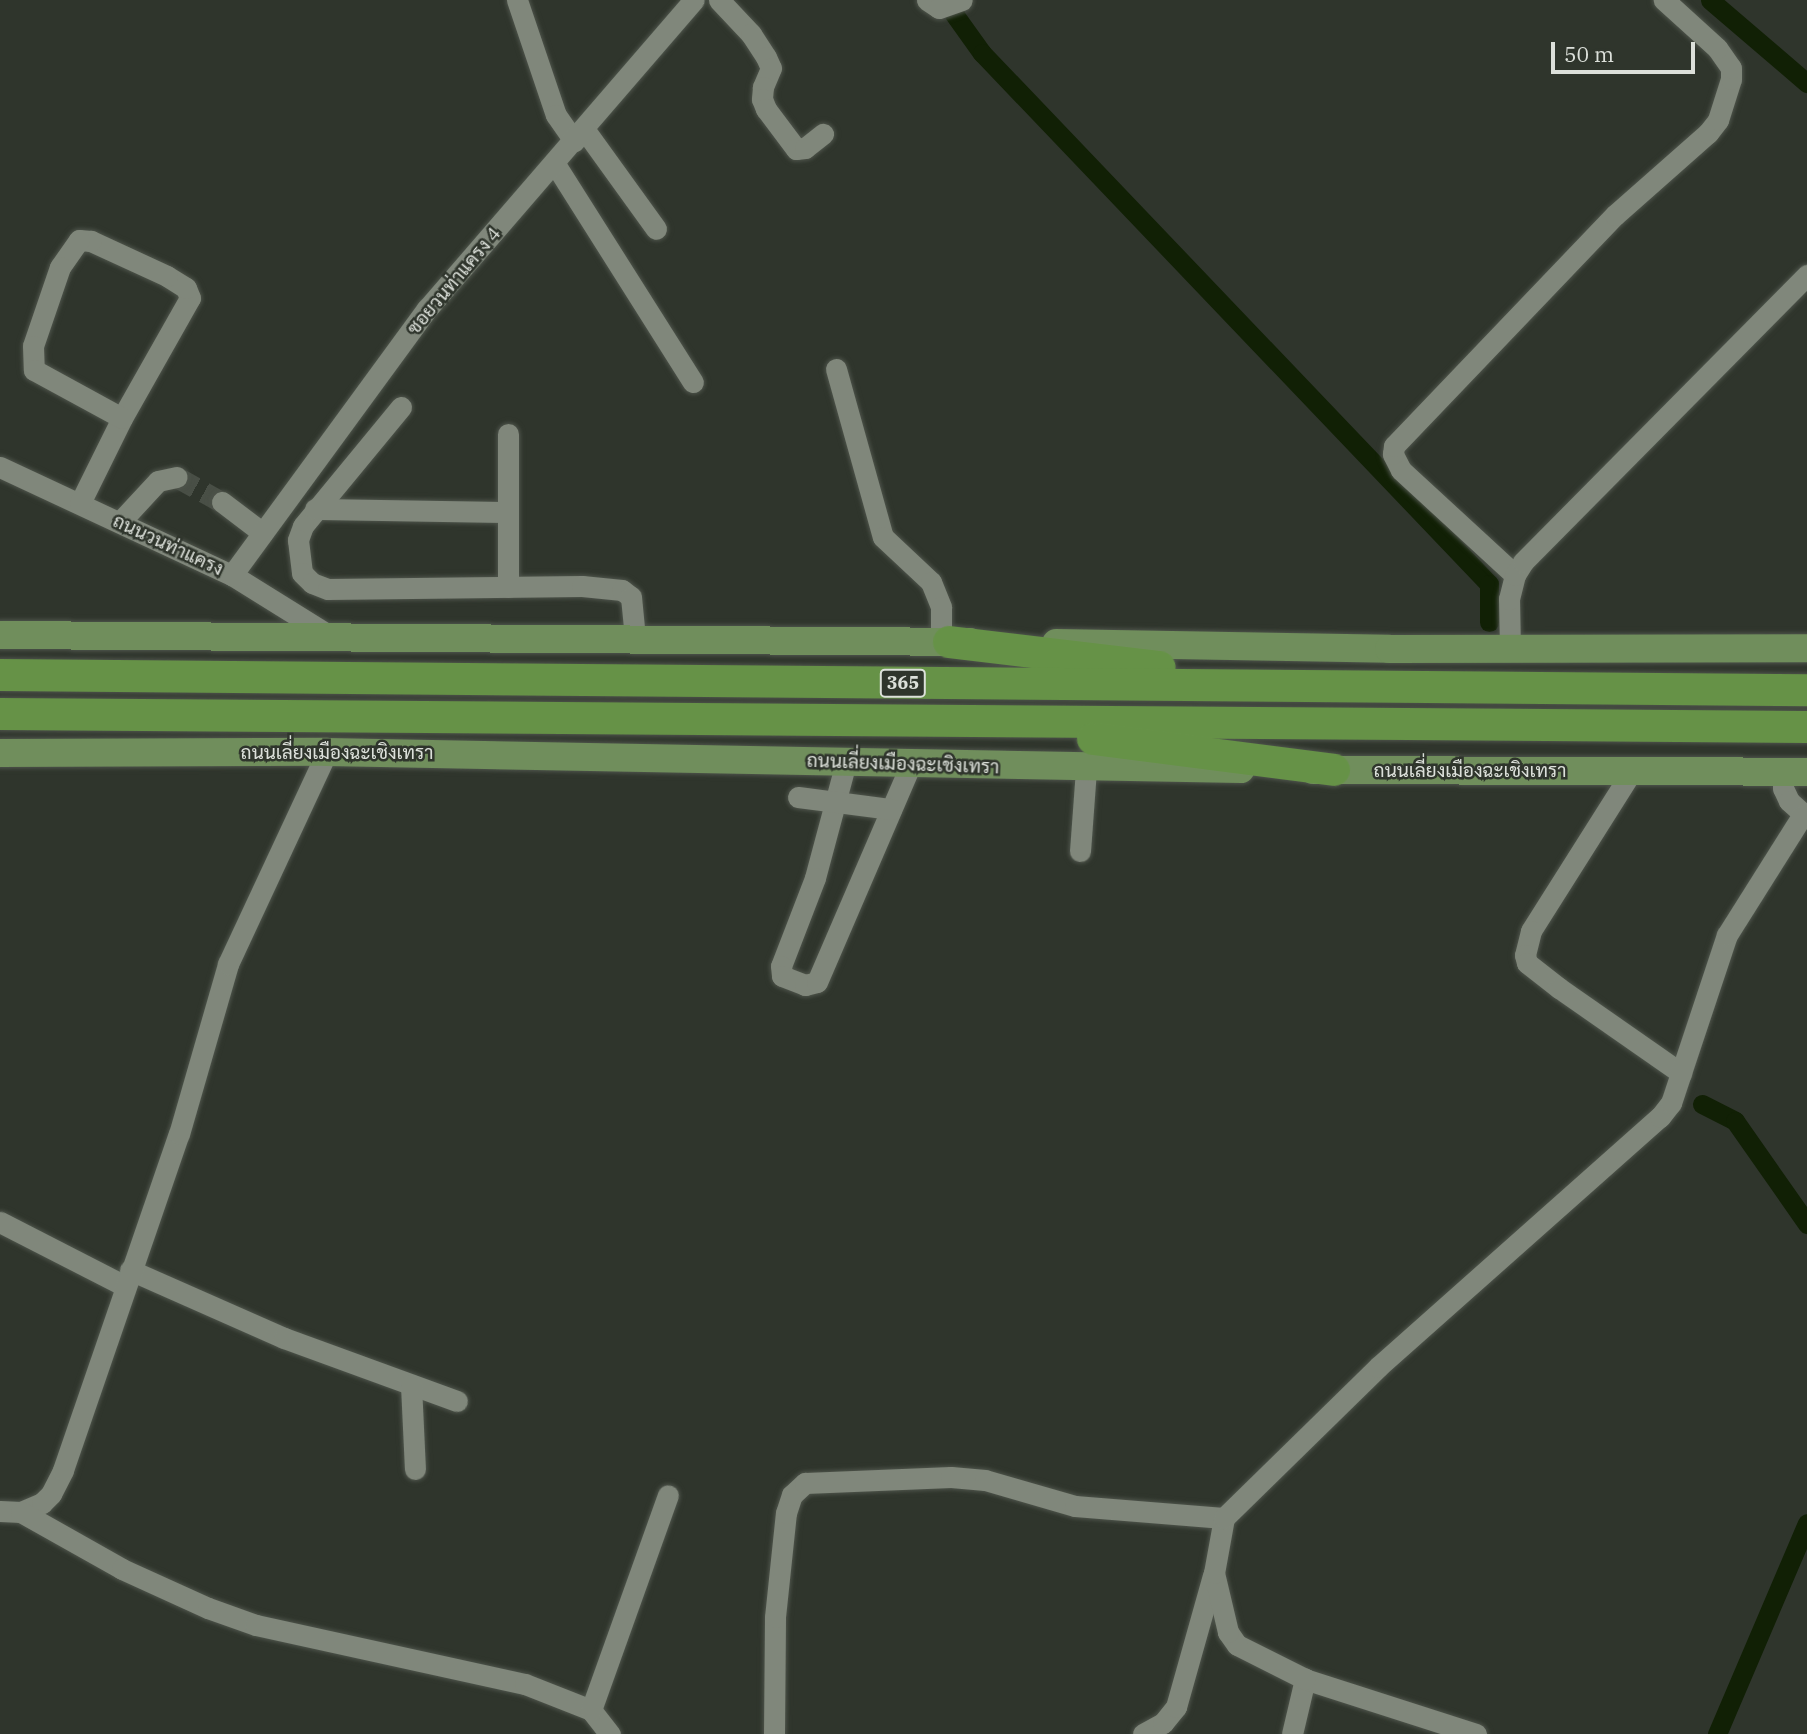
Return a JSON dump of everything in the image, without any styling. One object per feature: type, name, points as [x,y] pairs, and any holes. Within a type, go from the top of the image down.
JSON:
[{"type":"highway","points":[[945,642],[1319,686]]},
{"type":"highway","name":"365","points":[[0,675],[1807,690]]},
{"type":"highway","name":"ถนนเลี่ยงเมืองฉะเชิงเทรา","points":[[0,714],[1807,727]]},
{"type":"highway","points":[[948,721],[1334,770]]},
{"type":"main road","name":"365","points":[[0,635],[188,638],[635,638],[1510,649],[1807,648]]},
{"type":"main road","name":"ถนนเลี่ยงเมืองฉะเชิงเทรา","points":[[0,754],[327,752],[1086,769],[1795,772]]},
{"type":"street","points":[[517,0],[556,115],[579,135],[656,229]]},
{"type":"street","name":"ซอยวนท่าแครง 4","points":[[232,575],[428,309],[694,0]]},
{"type":"street","points":[[719,0],[751,34],[766,57],[771,68],[763,87],[762,99],[774,119],[799,150],[823,134]]},
{"type":"street","points":[[927,0],[939,8],[962,0]]},
{"type":"street","points":[[1515,575],[1401,470],[1393,454],[1394,446],[1615,215],[1708,133],[1718,120],[1731,79],[1731,68],[1717,48],[1664,0]]},
{"type":"street","points":[[555,163],[693,382]]},
{"type":"street","points":[[80,503],[122,418],[190,298],[186,288],[167,276],[91,241],[79,240],[60,267],[33,346],[34,370],[122,418]]},
{"type":"street","points":[[1510,649],[1509,599],[1515,575],[1533,552],[1807,275]]},
{"type":"street","points":[[836,369],[883,537],[931,582],[940,607],[945,642]]},
{"type":"street","points":[[401,407],[315,509],[298,540],[302,573],[312,583],[328,589],[582,586],[622,590],[631,597],[635,638]]},
{"type":"street","points":[[508,434],[508,587]]},
{"type":"street","name":"ถนนวนท่าแครง","points":[[0,467],[232,575],[330,636]]},
{"type":"street","points":[[120,522],[158,481],[177,477]]},
{"type":"street","points":[[222,502],[263,533]]},
{"type":"street","points":[[315,509],[508,512]]},
{"type":"street","points":[[10,1511],[43,1503],[51,1494],[63,1470],[127,1278],[179,1135],[228,964],[327,752]]},
{"type":"street","points":[[846,762],[815,878],[781,966],[782,976],[805,985],[817,982],[911,764]]},
{"type":"street","points":[[1080,851],[1086,769]]},
{"type":"street","points":[[1632,771],[1531,931],[1525,955],[1527,963],[1544,977],[1681,1073]]},
{"type":"street","points":[[1143,1734],[1163,1723],[1176,1707],[1214,1573],[1224,1518],[1378,1367],[1660,1117],[1671,1103],[1727,935],[1805,816],[1783,788],[1795,772]]},
{"type":"street","points":[[798,797],[891,809]]},
{"type":"street","points":[[0,1222],[127,1278],[457,1401]]},
{"type":"street","points":[[411,1385],[415,1469]]},
{"type":"street","points":[[774,1734],[775,1617],[786,1513],[792,1494],[805,1483],[951,1477],[985,1480],[1075,1506],[1224,1518]]},
{"type":"street","points":[[592,1710],[668,1495]]},
{"type":"street","points":[[10,1511],[122,1569],[208,1608],[256,1625],[525,1684],[592,1710],[610,1734]]},
{"type":"street","points":[[1214,1573],[1232,1640],[1247,1652],[1305,1679],[1476,1734]]},
{"type":"street","points":[[1292,1734],[1305,1679]]},
{"type":"waterway","points":[[944,0],[982,53],[1489,584],[1489,622]]},
{"type":"waterway","points":[[1710,0],[1807,83]]},
{"type":"waterway","points":[[1702,1104],[1735,1121],[1807,1224]]},
{"type":"waterway","points":[[1717,1734],[1807,1523]]},
{"type":"tunnel","points":[[177,477],[222,502]]}]
